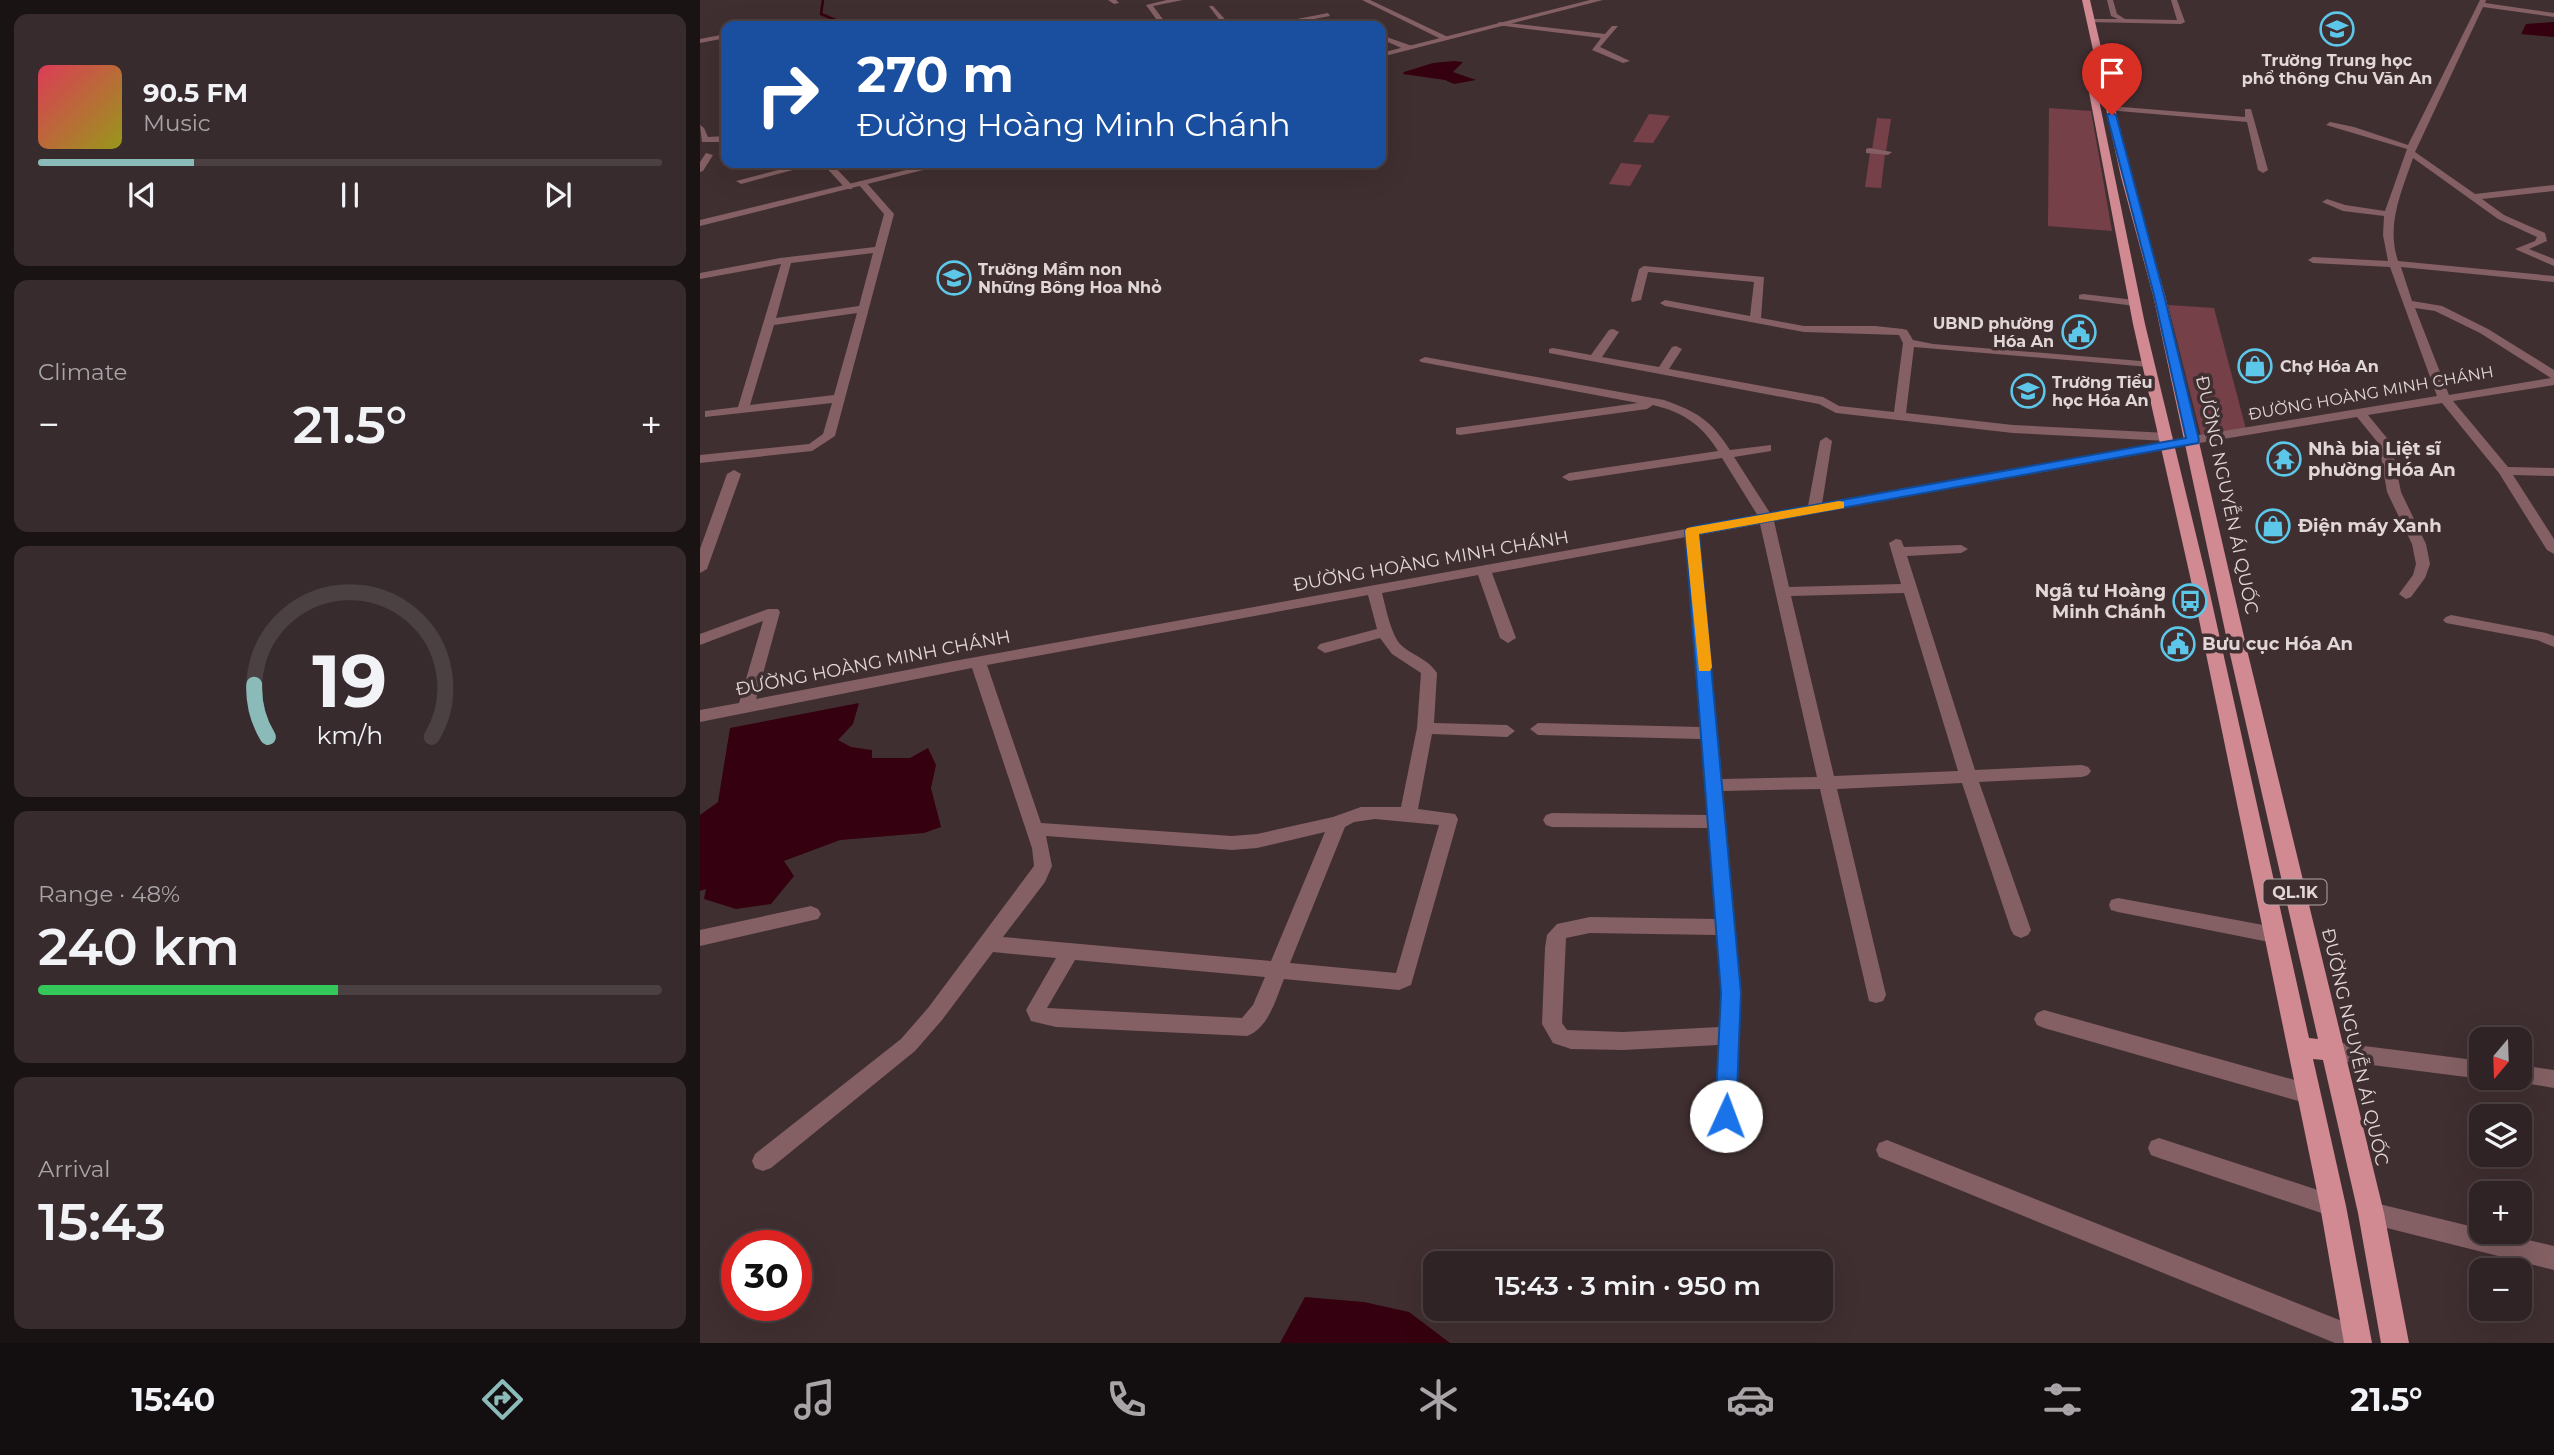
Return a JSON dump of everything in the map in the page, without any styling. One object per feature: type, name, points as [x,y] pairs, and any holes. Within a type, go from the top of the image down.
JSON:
[{"type":"main road","name":"QL.1K","points":[[2075,0],[2135,303],[2168,441],[2309,1094],[2358,1341]]},
{"type":"main road","name":"QL.1K","points":[[2085,0],[2110,108]]},
{"type":"main road","points":[[2096,107],[2110,108]]},
{"type":"main road","name":"ĐƯỜNG NGUYỄN ÁI QUỐC","points":[[2110,108],[2159,295],[2193,440],[2242,667],[2371,1213],[2395,1343]]},
{"type":"main road","points":[[2168,441],[2193,440]]},
{"type":"main road","points":[[2298,1047],[2333,1051]]},
{"type":"street","points":[[1039,2],[1055,0]]},
{"type":"street","points":[[1161,21],[1149,4],[1180,0]]},
{"type":"street","points":[[1365,0],[1446,38]]},
{"type":"street","points":[[1386,54],[1599,0]]},
{"type":"street","points":[[2110,0],[2114,16],[2120,17],[2123,22]]},
{"type":"street","points":[[2090,21],[2181,22],[2174,0]]},
{"type":"street","points":[[2554,15],[2483,3],[2410,155],[2389,214],[2388,235],[2394,265],[2407,304],[2444,398],[2504,471],[2554,550]]},
{"type":"street","points":[[1211,7],[1224,21]]},
{"type":"street","points":[[1393,15],[1410,12]]},
{"type":"street","points":[[1289,21],[1328,15]]},
{"type":"street","points":[[1499,24],[1606,36]]},
{"type":"street","points":[[1615,28],[1595,49],[1626,61]]},
{"type":"street","points":[[700,41],[721,37]]},
{"type":"street","points":[[1386,39],[1409,48]]},
{"type":"street","points":[[2110,108],[2250,120]]},
{"type":"street","points":[[2248,110],[2263,170]]},
{"type":"street","points":[[2330,125],[2353,128],[2386,142],[2425,163],[2501,217],[2542,235],[2543,239],[2539,243],[2520,249],[2554,264]]},
{"type":"street","points":[[700,128],[703,141],[721,139]]},
{"type":"street","points":[[1869,151],[1888,152]]},
{"type":"street","points":[[741,181],[794,168]]},
{"type":"street","points":[[831,168],[849,187]]},
{"type":"street","points":[[700,223],[925,168]]},
{"type":"street","points":[[700,459],[817,445],[829,436],[890,214],[862,183]]},
{"type":"street","points":[[2474,197],[2554,188]]},
{"type":"street","points":[[2327,202],[2343,208],[2389,214]]},
{"type":"street","points":[[700,276],[787,260],[880,249]]},
{"type":"street","points":[[743,410],[787,260]]},
{"type":"street","points":[[2313,260],[2436,266],[2554,279]]},
{"type":"street","points":[[1636,300],[1644,269],[1760,279],[1755,320]]},
{"type":"street","points":[[2083,297],[2135,303]]},
{"type":"street","points":[[1665,303],[1804,329],[1903,332],[1909,342],[1899,417]]},
{"type":"street","points":[[2407,304],[2438,308],[2484,331],[2554,375]]},
{"type":"street","points":[[769,322],[863,309]]},
{"type":"street","points":[[1594,359],[1613,332]]},
{"type":"street","points":[[1909,342],[1933,348],[2149,364]]},
{"type":"street","points":[[1662,371],[1676,349]]},
{"type":"street","points":[[1553,351],[1823,401],[1836,410],[2013,429],[2168,441]]},
{"type":"street","points":[[1425,360],[1660,403],[1691,414],[1711,430],[1766,518],[1876,995]]},
{"type":"street","name":"ĐƯỜNG HOÀNG MINH CHÁNH","points":[[2193,440],[2554,381]]},
{"type":"street","points":[[709,414],[839,398]]},
{"type":"street","points":[[1460,431],[1660,403]]},
{"type":"street","points":[[2361,414],[2385,443],[2394,492],[2419,544],[2423,564],[2420,575],[2406,594]]},
{"type":"street","points":[[1814,510],[1826,441]]},
{"type":"street","name":"ĐƯỜNG HOÀNG MINH CHÁNH","points":[[700,716],[978,662],[1814,510],[2168,441]]},
{"type":"street","points":[[1569,477],[1766,448]]},
{"type":"street","points":[[2504,471],[2554,472]]},
{"type":"street","points":[[700,569],[734,474]]},
{"type":"street","points":[[1692,531],[1731,993],[1725,1137]]},
{"type":"street","points":[[1961,549],[1897,548],[1968,776],[2021,930]]},
{"type":"street","points":[[1484,571],[1508,638]]},
{"type":"street","points":[[1783,592],[1910,588]]},
{"type":"street","points":[[1374,591],[1395,648],[1427,668],[1429,673],[1425,728],[1408,816]]},
{"type":"street","points":[[700,640],[774,612],[746,707]]},
{"type":"street","points":[[2451,620],[2540,636],[2554,642]]},
{"type":"street","points":[[1325,648],[1387,631]]},
{"type":"street","points":[[763,1161],[908,1045],[988,944],[1038,877],[1043,866],[1044,857],[978,662]]},
{"type":"street","points":[[1425,728],[1507,731]]},
{"type":"street","points":[[1538,729],[1710,733]]},
{"type":"street","points":[[1714,785],[1827,783],[2082,771]]},
{"type":"street","points":[[988,944],[1069,951],[1278,970],[1402,981],[1449,819],[1360,812],[1345,817],[1338,823],[1278,970],[1258,1016],[1247,1027],[1038,1015],[1040,1002],[1069,951]]},
{"type":"street","points":[[1552,820],[1716,822]]},
{"type":"street","points":[[1035,829],[1232,843],[1257,841],[1338,823]]},
{"type":"street","points":[[2119,905],[2274,935]]},
{"type":"street","points":[[700,938],[811,914]]},
{"type":"street","points":[[1725,927],[1590,925],[1564,929],[1557,935],[1555,948],[1552,1024],[1560,1037],[1571,1040],[1623,1041],[1729,1036]]},
{"type":"street","points":[[2044,1019],[2309,1094]]},
{"type":"street","points":[[2333,1051],[2469,1067]]},
{"type":"street","points":[[2532,1076],[2554,1079]]},
{"type":"street","points":[[2159,1148],[2333,1206]]},
{"type":"street","points":[[1887,1150],[2358,1341]]},
{"type":"street","points":[[2371,1213],[2554,1258]]},
{"type":"shaded area","points":[[2554,22],[2554,37],[2521,34],[2526,24]]},
{"type":"shaded area","points":[[1463,62],[1453,72],[1476,80],[1454,84],[1445,80],[1403,74],[1433,63]]},
{"type":"shaded area","points":[[2049,108],[2091,111],[2112,231],[2048,226]]},
{"type":"shaded area","points":[[1649,114],[1670,116],[1653,143],[1633,142]]},
{"type":"shaded area","points":[[1877,118],[1891,119],[1886,151],[1872,150]]},
{"type":"shaded area","points":[[1870,153],[1885,154],[1881,188],[1865,187]]},
{"type":"shaded area","points":[[1621,163],[1642,165],[1630,186],[1609,184]]},
{"type":"shaded area","points":[[2168,305],[2214,308],[2246,429],[2201,436]]},
{"type":"shaded area","points":[[859,703],[853,724],[838,740],[851,747],[872,750],[872,758],[910,758],[928,748],[936,765],[931,788],[941,827],[924,833],[840,840],[784,861],[794,876],[771,904],[736,909],[704,899],[706,889],[700,891],[700,815],[718,802],[730,728]]},
{"type":"shaded area","points":[[1305,1297],[1364,1302],[1409,1312],[1450,1343],[1280,1343]]},
{"type":"waterway","points":[[823,0],[821,14],[838,21]]},
{"type":"slow traffic","points":[[1704,667],[1692,531],[1839,505]]},
{"type":"place","name":"Trường Trung học phổ thông Chu Văn An","points":[[2337,29]]},
{"type":"place","name":"Trường Mầm non Những Bông Hoa Nhỏ","points":[[954,278]]},
{"type":"place","name":"UBND phường Hóa An","points":[[2079,332]]},
{"type":"place","name":"Chợ Hóa An","points":[[2255,366]]},
{"type":"place","name":"Trường Tiểu học Hóa An","points":[[2028,391]]},
{"type":"place","name":"Nhà bia Liệt sĩ phường Hóa An","points":[[2284,459]]},
{"type":"place","name":"Điện máy Xanh","points":[[2273,526]]},
{"type":"place","name":"Ngã tư Hoàng Minh Chánh","points":[[2190,601]]},
{"type":"place","name":"Bưu cục Hóa An","points":[[2178,644]]},
{"type":"route","points":[[1726,1116],[1731,993],[1692,531],[2085,462],[2193,440],[2112,115]]}]
